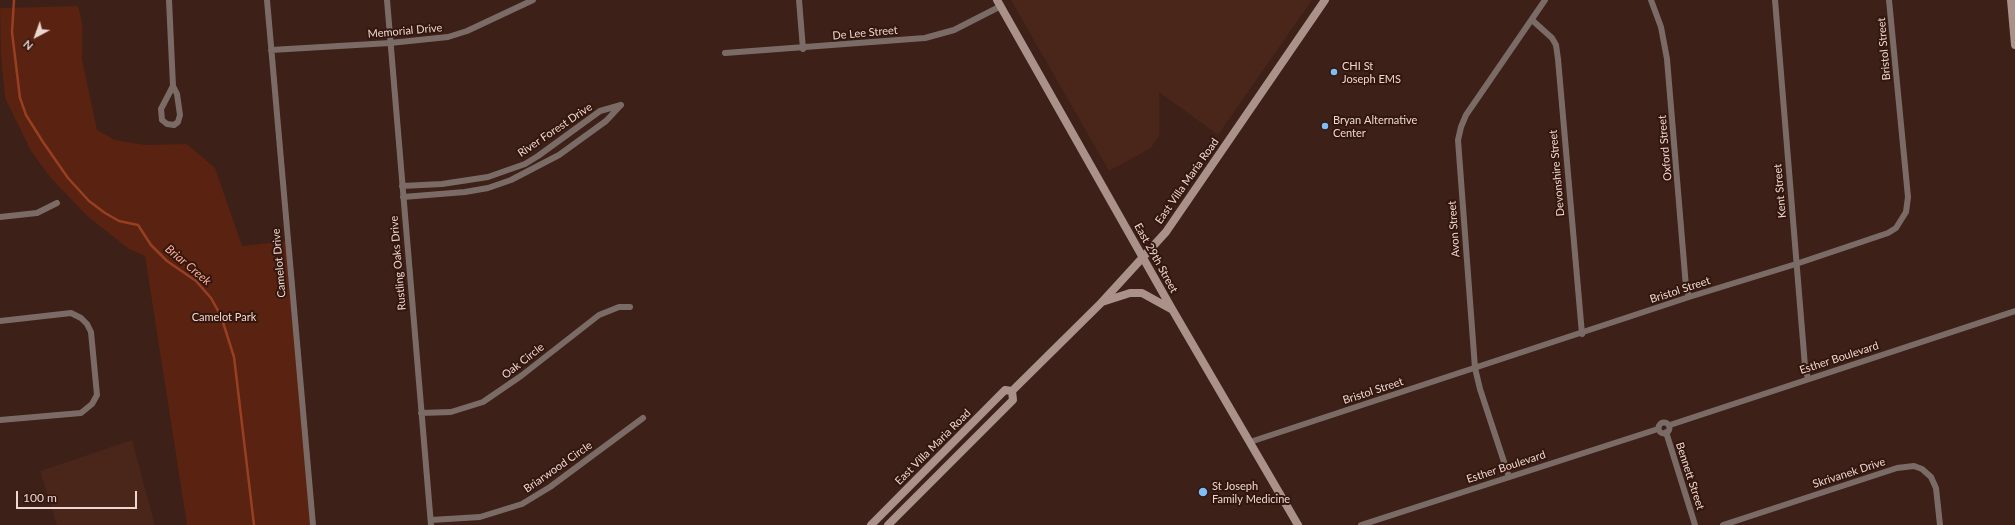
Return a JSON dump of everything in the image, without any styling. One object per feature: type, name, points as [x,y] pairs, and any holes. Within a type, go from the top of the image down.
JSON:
[{"type":"main road","name":"East Villa Maria Road","points":[[1012,391],[1102,302],[1166,232],[1325,0]]},
{"type":"main road","points":[[2011,0],[2014,11],[2015,45]]},
{"type":"main road","name":"East 29th Street","points":[[999,3],[1172,309],[1298,525]]},
{"type":"main road","points":[[1102,302],[1130,293],[1142,293],[1172,309]]},
{"type":"main road","name":"East Villa Maria Road","points":[[871,525],[1005,390],[1012,391]]},
{"type":"main road","name":"East Villa Maria Road","points":[[888,525],[1013,400],[1012,391]]},
{"type":"street","points":[[168,0],[173,86],[177,94],[180,115],[178,122],[174,125],[167,124],[162,120],[161,108],[173,86]]},
{"type":"street","name":"Camelot Drive","points":[[267,0],[312,525]]},
{"type":"street","name":"Rustling Oaks Drive","points":[[386,0],[431,522]]},
{"type":"street","name":"Memorial Drive","points":[[271,50],[434,39],[467,31],[533,0]]},
{"type":"street","points":[[799,0],[803,49]]},
{"type":"street","name":"Avon Street","points":[[1509,477],[1480,389],[1475,368],[1458,140],[1466,115],[1545,0]]},
{"type":"street","name":"Oxford Street","points":[[1651,0],[1660,26],[1667,59],[1686,287],[1689,297]]},
{"type":"street","name":"Kent Street","points":[[1775,0],[1796,264],[1805,366],[1808,379]]},
{"type":"street","name":"Bristol Street","points":[[1250,442],[1582,334],[1689,297],[1796,264],[1888,233],[1896,228],[1906,212],[1908,197],[1889,0]]},
{"type":"street","name":"De Lee Street","points":[[725,54],[803,49],[925,38],[954,30],[999,3]]},
{"type":"street","name":"Devonshire Street","points":[[1532,20],[1552,38],[1556,45],[1582,334]]},
{"type":"street","name":"River Forest Drive","points":[[402,186],[442,184],[488,177],[525,164],[600,111],[611,106],[621,105],[606,121],[559,155],[511,180],[488,188],[465,192],[403,197]]},
{"type":"street","points":[[538,156],[543,164]]},
{"type":"street","points":[[0,217],[37,213],[57,203]]},
{"type":"street","name":"Oak Circle","points":[[421,413],[451,412],[482,402],[521,376],[598,315],[619,306],[630,307]]},
{"type":"street","name":"Esther Boulevard","points":[[1670,425],[2015,311]]},
{"type":"street","points":[[0,321],[71,313],[81,318],[87,324],[90,332],[97,395],[92,404],[81,413],[0,420]]},
{"type":"street","name":"Briarwood Circle","points":[[431,522],[480,517],[522,504],[550,487],[642,418]]},
{"type":"street","points":[[1664,422],[1670,425],[1666,432],[1660,433],[1658,429],[1659,424],[1664,422]]},
{"type":"street","name":"Esther Boulevard","points":[[1361,525],[1658,429]]},
{"type":"street","name":"Bennett Street","points":[[1666,432],[1695,525]]},
{"type":"street","name":"Skrivanek Drive","points":[[1723,525],[1897,468],[1914,466],[1922,469],[1931,476],[1936,488],[1940,525]]},
{"type":"shaded area","points":[[1011,0],[1312,0],[1218,135],[1159,92],[1159,136],[1151,148],[1109,171]]},
{"type":"shaded area","points":[[132,440],[155,525],[57,525],[40,471]]},
{"type":"green space","name":"Camelot Park","points":[[78,6],[82,23],[82,59],[97,130],[115,140],[146,145],[187,144],[215,168],[242,246],[286,241],[312,525],[187,525],[145,256],[129,249],[87,216],[50,177],[31,151],[5,98],[1,55],[0,8]]},
{"type":"waterway","name":"Briar Creek","points":[[14,0],[12,32],[20,98],[26,115],[43,142],[68,178],[89,201],[119,221],[138,225],[151,245],[167,261],[196,281],[211,298],[221,316],[234,357],[254,525]]},
{"type":"place","name":"CHI St Joseph EMS","points":[[1334,72]]},
{"type":"place","name":"Bryan Alternative Center","points":[[1325,126]]},
{"type":"place","name":"St Joseph Family Medicine","points":[[1203,492]]}]
